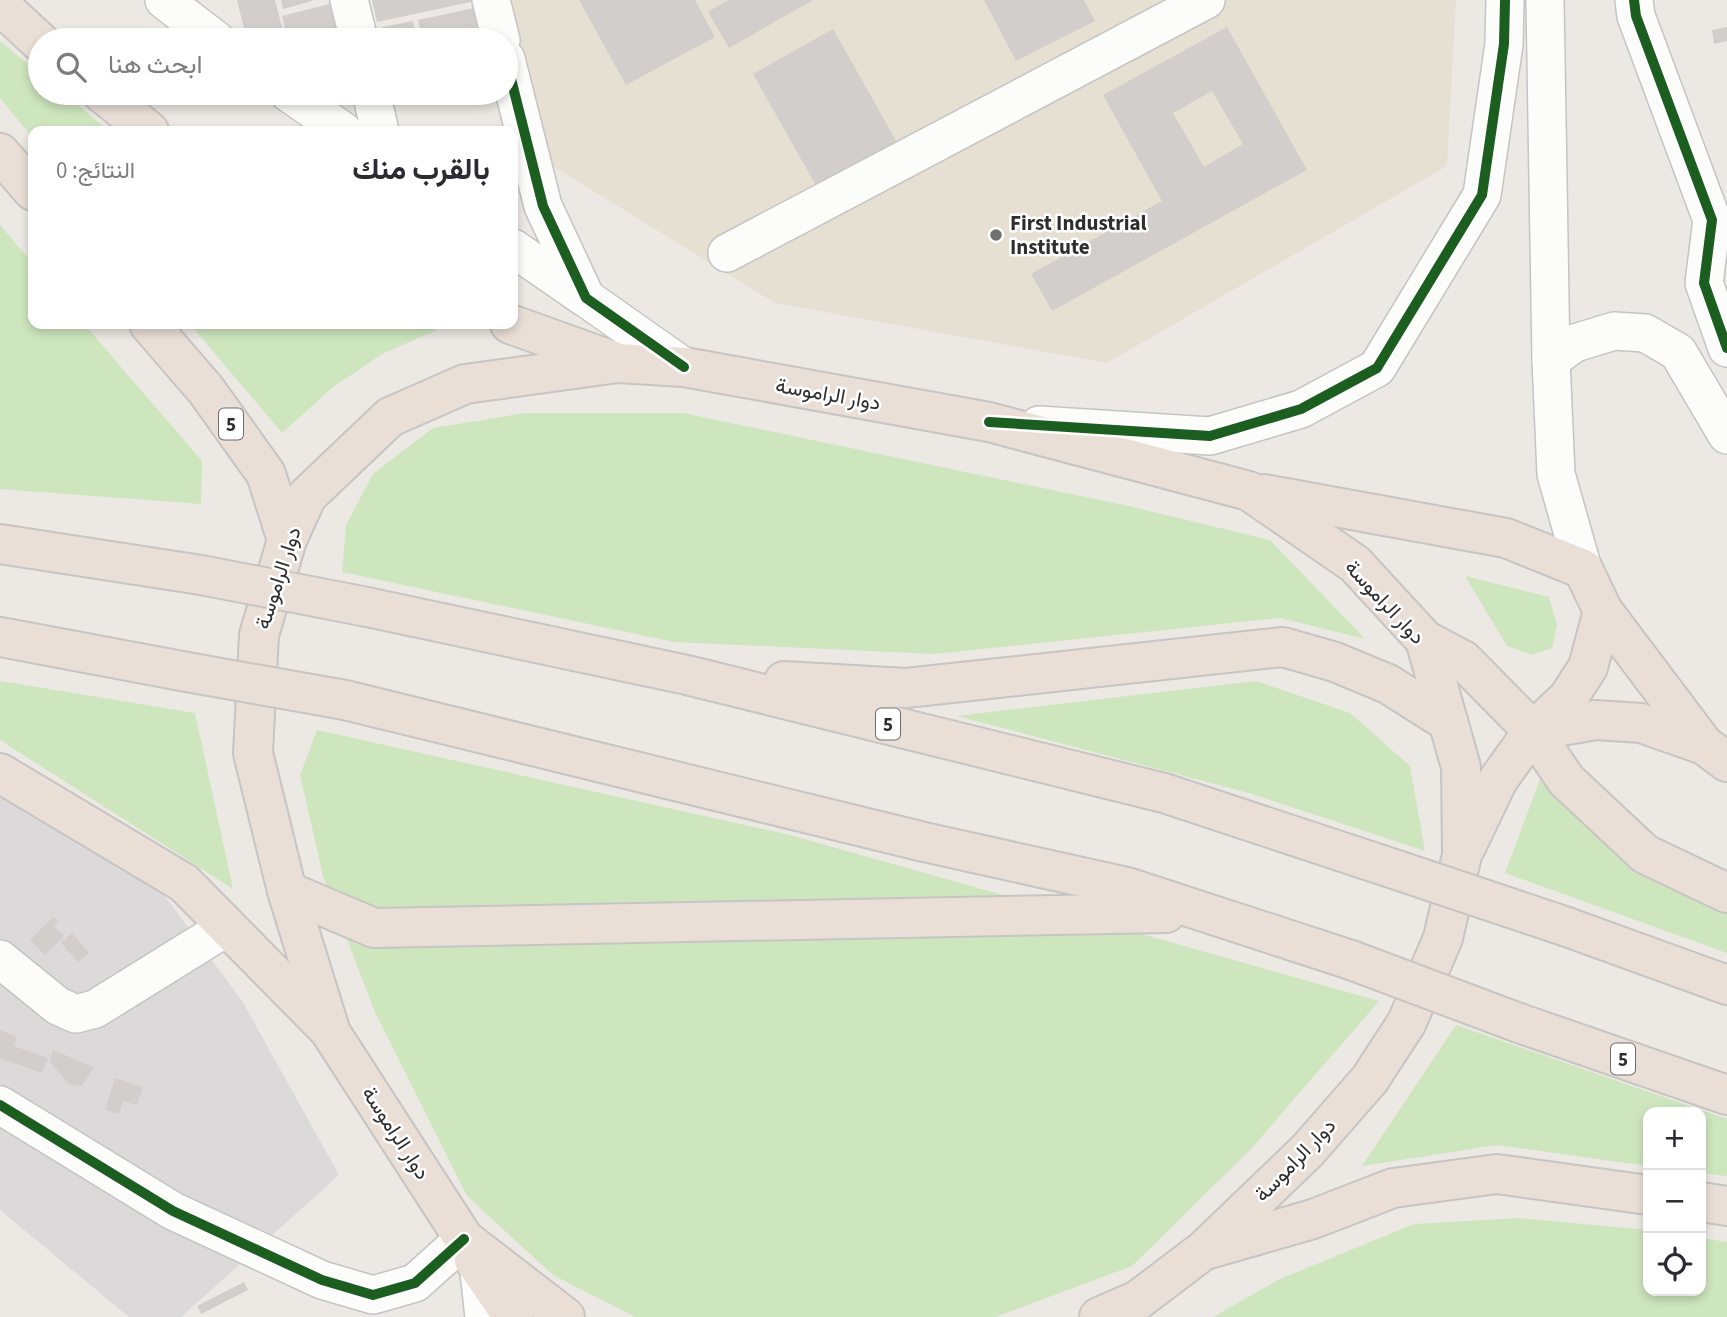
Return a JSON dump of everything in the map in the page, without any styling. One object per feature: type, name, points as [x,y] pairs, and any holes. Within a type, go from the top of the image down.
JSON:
[{"type":"highway","points":[[0,5],[28,31]]},
{"type":"highway","points":[[117,105],[143,126]]},
{"type":"highway","points":[[0,153],[28,185]]},
{"type":"highway","points":[[518,327],[618,363]]},
{"type":"highway","name":"5","points":[[153,329],[206,390],[266,474],[287,540]]},
{"type":"highway","name":"دوار الراموسة","points":[[565,1317],[472,1255],[331,1033],[287,891],[253,753],[259,635],[287,540],[307,496],[390,417],[465,384],[618,363],[684,367],[989,422],[1249,491],[1355,564],[1425,640],[1461,767],[1462,855],[1443,938],[1407,1022],[1370,1079],[1308,1150],[1204,1250],[1126,1308],[1099,1317]]},
{"type":"highway","points":[[1249,491],[1506,538],[1583,569],[1603,611],[1716,754]]},
{"type":"highway","name":"5","points":[[0,544],[201,575],[368,607],[687,675],[1164,793],[1567,927],[1727,985]]},
{"type":"highway","points":[[1462,855],[1498,780],[1533,731],[1568,698],[1588,667],[1603,611]]},
{"type":"highway","name":"5","points":[[0,637],[345,700],[924,842],[1127,887],[1351,960],[1519,1023],[1727,1095]]},
{"type":"highway","points":[[1425,640],[1462,660],[1533,731],[1566,780],[1644,853],[1727,892]]},
{"type":"highway","points":[[687,675],[906,688],[1283,647],[1335,662],[1388,684],[1448,722]]},
{"type":"highway","points":[[1533,731],[1596,720],[1641,723],[1716,754]]},
{"type":"highway","points":[[0,773],[184,883],[331,1033]]},
{"type":"highway","points":[[287,891],[374,928],[1140,912],[1213,914]]},
{"type":"highway","points":[[1204,1250],[1313,1219],[1393,1188],[1497,1174],[1643,1194]]},
{"type":"highway","points":[[1706,1203],[1727,1206]]},
{"type":"highway","points":[[472,1255],[513,1317]]},
{"type":"street","points":[[164,0],[204,24]]},
{"type":"street","points":[[349,0],[356,28]]},
{"type":"street","points":[[491,0],[498,28]]},
{"type":"street","points":[[727,253],[1206,0]]},
{"type":"street","points":[[989,422],[1210,436],[1301,409],[1377,368],[1482,195],[1504,44],[1505,0]]},
{"type":"street","points":[[1545,0],[1551,360],[1556,474],[1583,569]]},
{"type":"street","points":[[1634,0],[1636,16],[1712,220],[1704,283],[1727,348]]},
{"type":"street","points":[[306,105],[336,126]]},
{"type":"street","points":[[374,105],[379,126]]},
{"type":"street","points":[[518,105],[543,206],[586,298]]},
{"type":"street","points":[[518,251],[684,367]]},
{"type":"street","points":[[1551,360],[1575,343],[1614,331],[1645,333],[1678,352],[1727,435]]},
{"type":"street","points":[[0,959],[58,1006],[76,1014],[95,1009],[227,927]]},
{"type":"street","points":[[0,1105],[173,1211],[322,1280],[369,1306],[472,1255],[484,1317]]},
{"type":"shaded area","name":"First Industrial Institute","points":[[498,0],[1456,0],[1447,166],[1107,363],[775,303],[530,152],[518,95],[518,28],[504,28]]},
{"type":"shaded area","points":[[0,794],[162,892],[242,1001],[339,1175],[181,1317],[129,1317],[0,1210]]},
{"type":"green space","points":[[0,41],[28,64],[28,105],[78,105],[103,126],[28,126],[28,132],[0,98]]},
{"type":"green space","points":[[0,225],[28,258],[28,329],[88,329],[202,461],[201,504],[0,489]]},
{"type":"green space","points":[[194,329],[437,330],[382,354],[332,388],[282,433]]},
{"type":"green space","points":[[525,413],[683,413],[1124,505],[1270,540],[1365,639],[1280,618],[934,654],[674,642],[342,572],[346,525],[373,474],[433,428]]},
{"type":"green space","points":[[1465,576],[1549,597],[1557,625],[1552,648],[1532,655],[1507,646]]},
{"type":"green space","points":[[0,681],[195,713],[233,889],[0,740]]},
{"type":"green space","points":[[1256,681],[1350,713],[1410,766],[1425,851],[1249,793],[957,716]]},
{"type":"green space","points":[[317,730],[790,835],[1379,1001],[1251,1149],[1132,1266],[995,1317],[635,1317],[553,1275],[467,1196],[374,1010],[323,876],[300,775]]},
{"type":"green space","points":[[1543,771],[1652,881],[1727,914],[1727,953],[1505,873]]},
{"type":"green space","points":[[1456,1025],[1692,1107],[1643,1107],[1643,1165],[1497,1145],[1362,1166]]},
{"type":"green space","points":[[1706,1112],[1727,1119],[1727,1176],[1706,1174]]},
{"type":"green space","points":[[1519,1218],[1643,1230],[1643,1296],[1706,1296],[1706,1239],[1727,1242],[1727,1317],[1213,1317],[1280,1279],[1414,1224]]},
{"type":"building","points":[[237,0],[275,0],[282,28],[244,28]]},
{"type":"building","points":[[281,0],[312,0],[312,1],[283,9]]},
{"type":"building","points":[[372,0],[475,0],[475,1],[377,22]]},
{"type":"building","points":[[579,0],[695,0],[715,37],[626,85]]},
{"type":"building","points":[[728,0],[813,0],[729,48],[708,12]]},
{"type":"building","points":[[984,0],[1084,0],[1095,21],[1016,61]]},
{"type":"building","points":[[342,1],[348,28],[285,28],[282,16]]},
{"type":"building","points":[[479,7],[483,28],[420,28],[418,20]]},
{"type":"building","points":[[413,21],[414,28],[382,28]]},
{"type":"building","points":[[1227,27],[1307,170],[1052,311],[1031,274],[1162,201],[1103,95]],"holes":[[[1212,91],[1243,144],[1204,167],[1173,113]]]},
{"type":"building","points":[[1727,27],[1727,41],[1714,44],[1712,30]]},
{"type":"building","points":[[833,29],[898,144],[818,189],[753,74]]},
{"type":"building","points":[[53,917],[58,921],[53,926],[64,936],[45,955],[30,940]]},
{"type":"building","points":[[72,933],[89,953],[78,962],[61,943]]},
{"type":"building","points":[[0,1030],[17,1037],[14,1046],[48,1058],[42,1073],[0,1058]]},
{"type":"building","points":[[53,1050],[94,1067],[82,1086],[69,1084],[49,1061]]},
{"type":"building","points":[[115,1078],[143,1087],[137,1105],[123,1101],[119,1114],[105,1110]]},
{"type":"building","points":[[244,1282],[248,1290],[201,1314],[197,1306]]},
{"type":"cycle path","points":[[989,422],[1210,436],[1301,409],[1377,368],[1482,195],[1504,44],[1505,0]]},
{"type":"cycle path","points":[[1634,0],[1636,16],[1712,220],[1704,283],[1727,348]]},
{"type":"cycle path","points":[[518,105],[543,206],[586,298],[684,367]]},
{"type":"cycle path","points":[[0,1105],[173,1211],[322,1280],[373,1295],[415,1283],[464,1239]]},
{"type":"place","name":"First Industrial Institute","points":[[996,235]]}]
